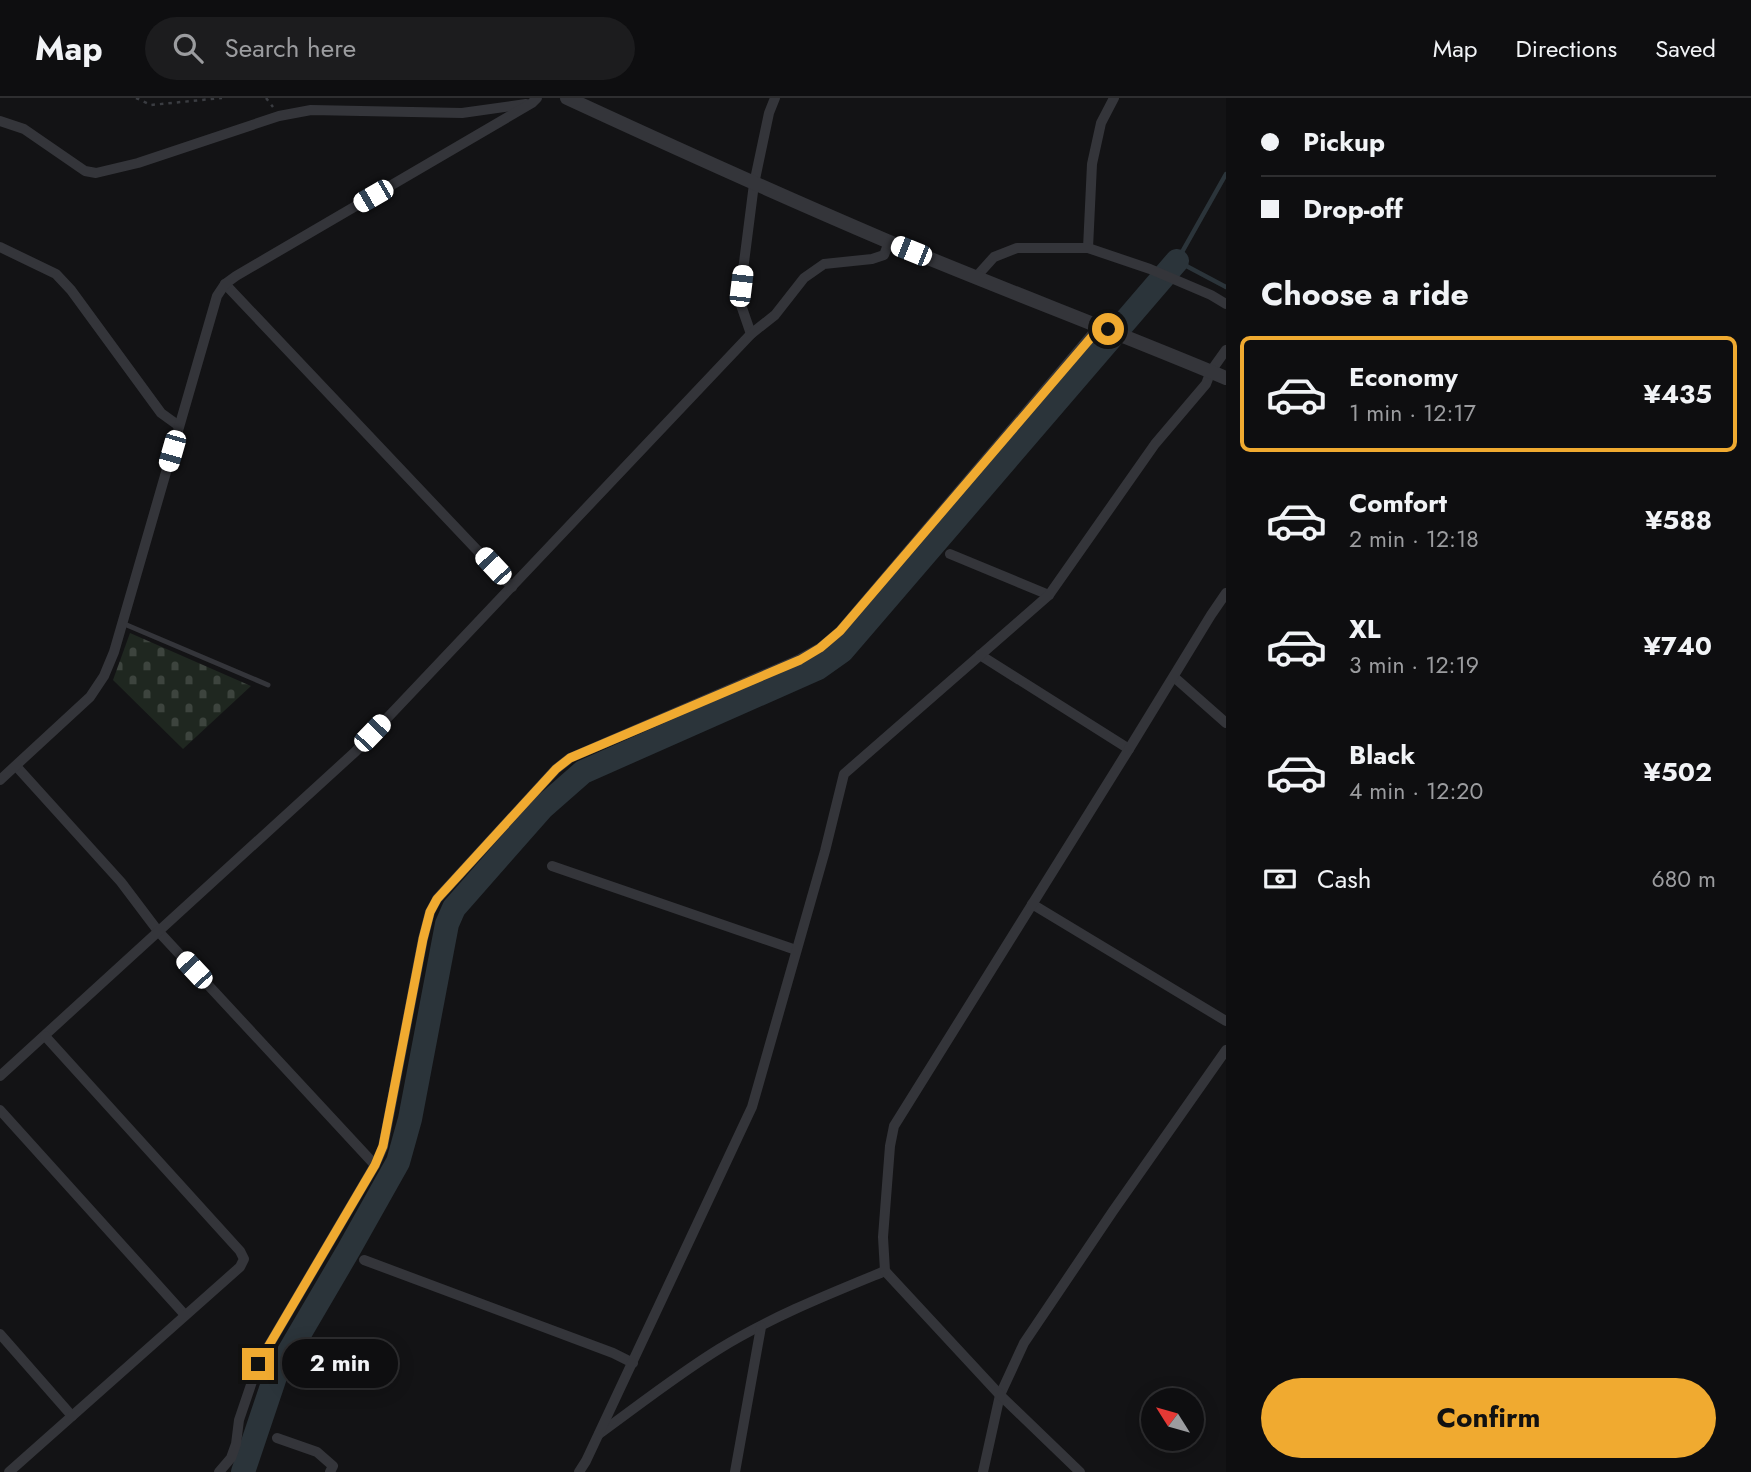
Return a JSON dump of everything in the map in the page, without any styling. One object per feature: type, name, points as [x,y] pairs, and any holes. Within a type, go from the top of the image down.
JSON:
[{"type":"street","points":[[567,98],[754,184],[889,242],[1226,378]]},
{"type":"street","points":[[751,334],[741,305],[741,286],[754,184],[769,113],[775,98]]},
{"type":"street","points":[[1088,248],[1092,164],[1101,123],[1114,98]]},
{"type":"street","points":[[0,121],[24,129],[85,171],[96,173],[138,163],[279,116],[312,110],[462,113],[535,100]]},
{"type":"street","points":[[0,780],[90,697],[104,676],[114,652],[217,296],[225,284],[535,100]]},
{"type":"street","points":[[0,1076],[355,752],[751,334],[775,315],[804,278],[824,264],[872,259],[884,255],[889,242]]},
{"type":"street","points":[[0,247],[56,274],[71,290],[161,413],[179,426]]},
{"type":"street","points":[[976,277],[994,257],[1017,247],[1088,248],[1150,269],[1226,304]]},
{"type":"street","points":[[225,284],[512,587]]},
{"type":"street","points":[[219,1472],[232,1458],[239,1420],[258,1364],[375,1165],[383,1146],[423,939],[430,912],[437,899],[556,769],[570,758],[800,660],[830,640],[1104,327]]},
{"type":"street","points":[[579,1472],[752,1107],[838,804],[844,774],[1049,595],[1154,444],[1206,384],[1226,350]]},
{"type":"street","points":[[950,554],[1049,595]]},
{"type":"street","points":[[1080,1472],[1000,1395],[886,1271],[883,1237],[890,1146],[894,1126],[1226,593]]},
{"type":"street","points":[[981,655],[1129,749]]},
{"type":"street","points":[[1174,677],[1226,723]]},
{"type":"street","points":[[16,766],[121,882],[158,931],[375,1165]]},
{"type":"street","points":[[552,866],[796,950]]},
{"type":"street","points":[[1032,904],[1226,1021]]},
{"type":"street","points":[[9,1472],[240,1267],[244,1259],[231,1241],[46,1035]]},
{"type":"street","points":[[983,1472],[1000,1395],[1024,1343],[1112,1211],[1226,1050]]},
{"type":"street","points":[[0,1110],[185,1315]]},
{"type":"street","points":[[365,1260],[612,1353],[632,1363]]},
{"type":"street","points":[[597,1436],[719,1349],[810,1302],[886,1271]]},
{"type":"street","points":[[735,1472],[761,1327]]},
{"type":"street","points":[[0,1334],[72,1416]]},
{"type":"street","points":[[277,1437],[317,1452],[332,1466],[330,1472]]},
{"type":"lane","points":[[122,623],[268,685]]},
{"type":"path","points":[[136,98],[151,105],[222,98]]},
{"type":"green space","points":[[130,633],[251,686],[183,749],[113,680]]},
{"type":"waterway","points":[[1226,174],[1177,261],[1226,287]]},
{"type":"waterway","points":[[243,1472],[276,1374],[398,1162],[410,1119],[447,924],[454,908],[542,808],[583,772],[818,668],[842,651],[1177,261]]},
{"type":"route","points":[[258,1364],[375,1165],[383,1146],[423,939],[430,912],[437,899],[556,769],[570,758],[800,660],[820,648],[840,631],[1101,326],[1108,329]]}]
